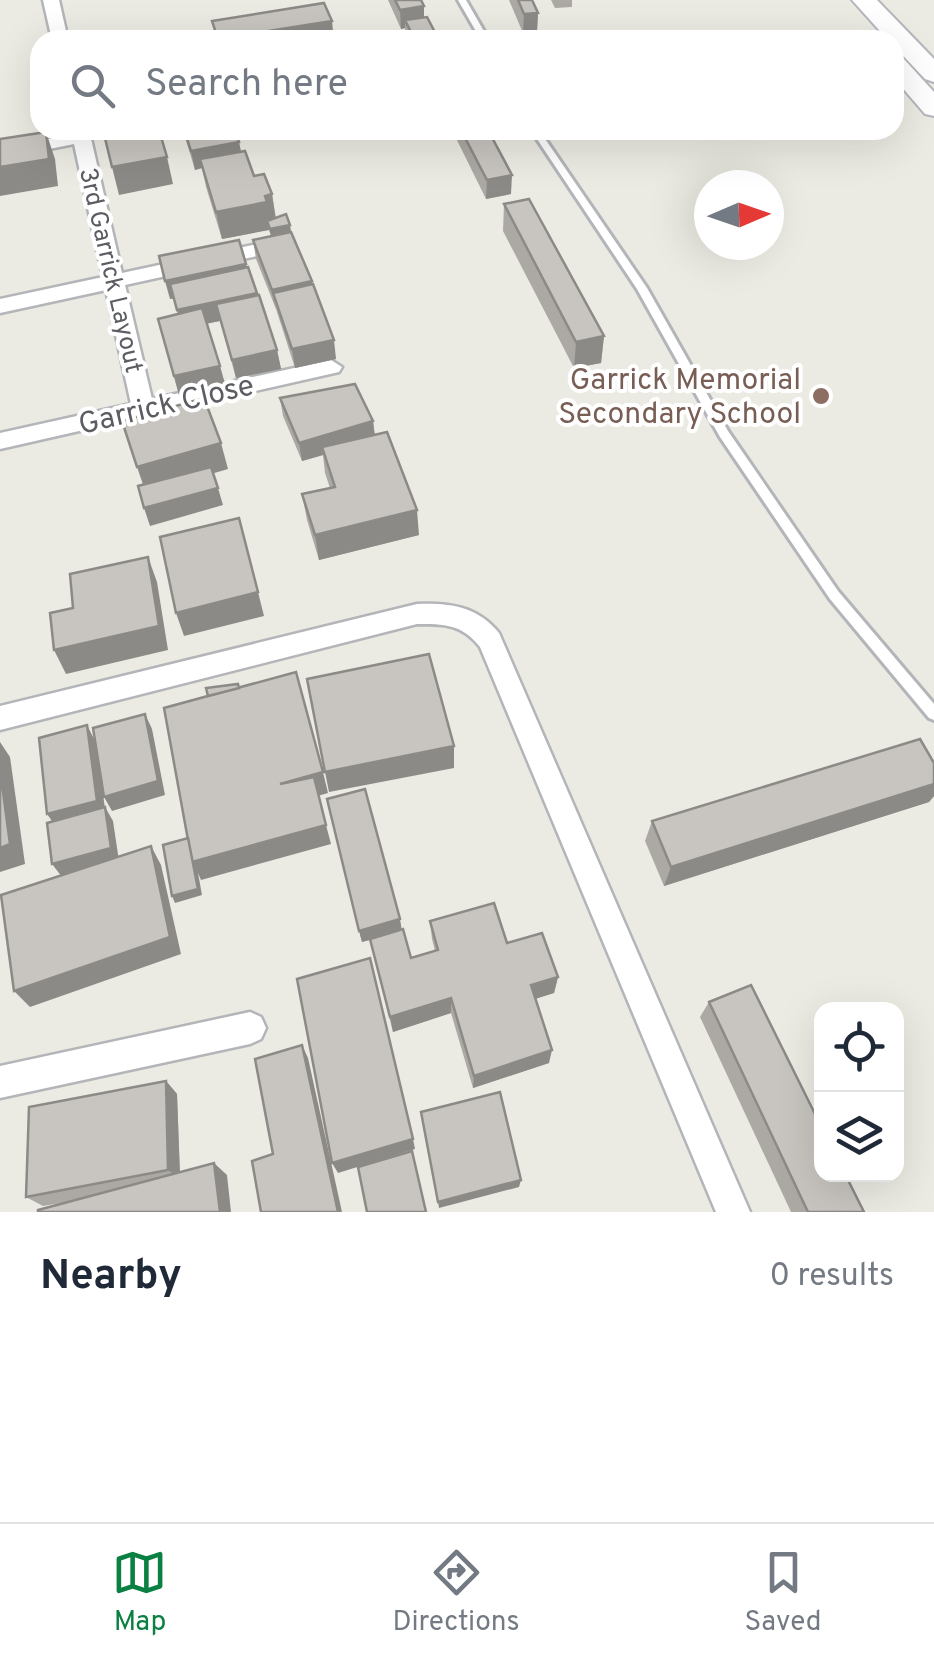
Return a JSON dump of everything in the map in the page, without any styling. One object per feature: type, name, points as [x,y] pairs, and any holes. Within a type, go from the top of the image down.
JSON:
[{"type":"main road","points":[[838,0],[865,30]]},
{"type":"main road","points":[[864,0],[892,30]]},
{"type":"main road","points":[[904,42],[934,74]]},
{"type":"main road","points":[[904,74],[934,108]]},
{"type":"street","points":[[51,0],[58,30]]},
{"type":"street","points":[[0,154],[57,140]]},
{"type":"street","name":"3rd Garrick Layout","points":[[82,140],[143,409]]},
{"type":"street","points":[[0,306],[271,247]]},
{"type":"street","name":"Garrick Close","points":[[0,441],[331,367]]},
{"type":"street","points":[[0,718],[416,614],[458,614],[477,622],[490,640],[734,1212]]},
{"type":"street","points":[[0,1082],[250,1028]]},
{"type":"lane","points":[[462,0],[478,30]]},
{"type":"lane","points":[[542,140],[642,288],[724,434],[834,596],[934,714]]},
{"type":"building","points":[[395,0],[421,0],[424,6],[400,10]]},
{"type":"building","points":[[518,0],[532,0],[538,13],[524,14]]},
{"type":"building","points":[[324,3],[332,21],[275,30],[215,30],[212,21]]},
{"type":"building","points":[[427,17],[434,30],[410,30],[405,20]]},
{"type":"building","points":[[30,134],[30,140],[47,140],[49,159],[0,167],[0,139]]},
{"type":"building","points":[[105,140],[162,140],[167,157],[112,167]]},
{"type":"building","points":[[187,140],[239,142],[191,151]]},
{"type":"building","points":[[466,140],[493,140],[512,175],[487,180]]},
{"type":"building","points":[[245,151],[254,176],[264,174],[272,194],[265,196],[267,202],[216,212],[200,159]]},
{"type":"building","points":[[529,199],[604,336],[576,342],[504,204]]},
{"type":"building","points":[[286,214],[290,225],[270,229],[267,221]]},
{"type":"building","points":[[291,232],[312,281],[272,290],[253,240]]},
{"type":"building","points":[[239,240],[246,264],[165,281],[159,256]]},
{"type":"building","points":[[248,267],[257,293],[177,310],[170,284]]},
{"type":"building","points":[[313,284],[334,340],[292,349],[273,293]]},
{"type":"building","points":[[259,295],[277,350],[232,360],[216,304]]},
{"type":"building","points":[[202,308],[220,366],[174,376],[158,319]]},
{"type":"building","points":[[355,384],[373,421],[299,443],[280,398]]},
{"type":"building","points":[[204,398],[221,443],[137,467],[122,421]]},
{"type":"building","points":[[387,432],[417,510],[315,535],[302,494],[335,487],[322,447]]},
{"type":"building","points":[[211,467],[218,488],[144,508],[138,486]]},
{"type":"building","points":[[239,518],[258,592],[176,613],[160,537]]},
{"type":"building","points":[[148,557],[159,626],[54,650],[50,613],[73,608],[70,574]]},
{"type":"building","points":[[429,654],[454,746],[325,772],[307,679]]},
{"type":"building","points":[[296,672],[323,772],[280,784],[314,777],[326,825],[192,862],[164,708]]},
{"type":"building","points":[[238,684],[239,688],[208,696],[206,688]]},
{"type":"building","points":[[145,714],[158,781],[104,797],[93,728]]},
{"type":"building","points":[[87,725],[97,801],[47,814],[39,738]]},
{"type":"building","points":[[920,739],[934,763],[934,784],[671,867],[652,821]]},
{"type":"building","points":[[0,770],[10,844],[0,848]]},
{"type":"building","points":[[365,789],[400,919],[359,931],[327,799]]},
{"type":"building","points":[[105,807],[111,848],[52,864],[47,823]]},
{"type":"building","points":[[188,838],[198,889],[172,896],[163,845]]},
{"type":"building","points":[[151,846],[170,937],[14,991],[1,895]]},
{"type":"building","points":[[494,903],[507,943],[542,933],[558,977],[531,985],[552,1050],[474,1076],[451,998],[390,1017],[370,939],[403,929],[411,958],[438,950],[430,921]]},
{"type":"building","points":[[370,958],[413,1139],[332,1163],[297,979]]},
{"type":"building","points":[[751,985],[814,1112],[814,1182],[849,1182],[864,1212],[808,1212],[709,1002]]},
{"type":"building","points":[[302,1045],[338,1212],[261,1212],[252,1161],[273,1154],[255,1059]]},
{"type":"building","points":[[166,1081],[168,1170],[26,1197],[29,1107]]},
{"type":"building","points":[[500,1092],[521,1180],[438,1202],[421,1112]]},
{"type":"building","points":[[412,1151],[426,1212],[367,1212],[358,1167]]},
{"type":"building","points":[[214,1163],[220,1212],[38,1212],[38,1210]]},
{"type":"place","name":"Garrick Memorial Secondary School","points":[[821,396]]}]
